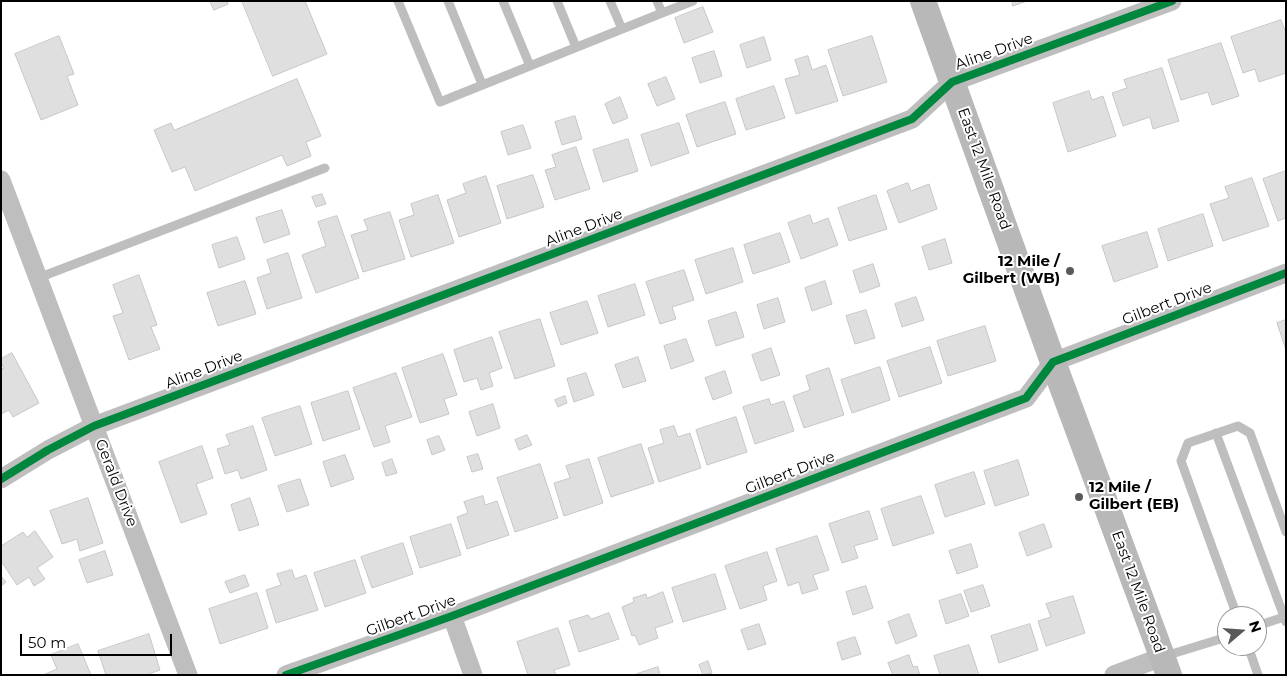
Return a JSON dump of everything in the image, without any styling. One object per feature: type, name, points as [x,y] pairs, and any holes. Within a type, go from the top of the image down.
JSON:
[{"type":"main road","name":"East 12 Mile Road","points":[[922,1],[1165,666]]},
{"type":"street","name":"Aline Drive","points":[[1,479],[48,450],[94,426],[912,119],[952,82],[1172,1]]},
{"type":"street","name":"Gerald Drive","points":[[1,180],[188,675]]},
{"type":"street","name":"Gilbert Drive","points":[[286,675],[452,616],[1026,398],[1053,362],[1286,273]]},
{"type":"street","points":[[452,616],[473,675]]},
{"type":"street","points":[[1114,675],[1165,666]]},
{"type":"lane","points":[[398,1],[440,102],[693,1]]},
{"type":"lane","points":[[448,1],[482,84]]},
{"type":"lane","points":[[503,1],[530,66]]},
{"type":"lane","points":[[557,1],[576,47]]},
{"type":"lane","points":[[610,1],[622,29]]},
{"type":"lane","points":[[657,1],[662,13]]},
{"type":"lane","points":[[38,278],[325,168]]},
{"type":"lane","points":[[1233,606],[1180,462],[1188,443],[1238,426],[1250,433],[1286,532]]},
{"type":"lane","points":[[1216,433],[1285,620],[1267,624]]},
{"type":"lane","points":[[1165,666],[1217,642]]},
{"type":"lane","points":[[1251,656],[1258,675]]},
{"type":"building","points":[[210,1],[227,1],[228,4],[214,10]]},
{"type":"building","points":[[242,1],[305,1],[327,54],[273,76]]},
{"type":"building","points":[[1012,1],[1027,1],[1013,6]]},
{"type":"building","points":[[703,7],[713,32],[684,43],[675,18]]},
{"type":"building","points":[[1281,20],[1286,33],[1286,73],[1259,82],[1255,69],[1243,73],[1231,37]]},
{"type":"building","points":[[59,36],[74,74],[67,76],[78,105],[41,120],[15,54]]},
{"type":"building","points":[[872,36],[887,82],[843,96],[828,50]]},
{"type":"building","points":[[764,37],[771,60],[747,68],[740,45]]},
{"type":"building","points":[[1221,43],[1239,96],[1212,105],[1208,92],[1181,100],[1168,60]]},
{"type":"building","points":[[714,51],[722,76],[700,83],[692,58]]},
{"type":"building","points":[[808,56],[812,70],[826,65],[838,101],[796,114],[785,79],[800,75],[795,60]]},
{"type":"building","points":[[1162,68],[1179,121],[1153,129],[1150,117],[1123,126],[1112,93],[1127,88],[1124,80]]},
{"type":"building","points":[[666,77],[675,99],[657,106],[648,84]]},
{"type":"building","points":[[297,79],[321,136],[306,142],[311,156],[287,166],[282,155],[195,191],[185,167],[172,172],[154,130],[171,123],[174,130]]},
{"type":"building","points":[[774,86],[785,118],[746,130],[736,99]]},
{"type":"building","points":[[1089,91],[1092,100],[1103,96],[1116,136],[1068,152],[1053,103]]},
{"type":"building","points":[[620,97],[628,118],[613,124],[605,104]]},
{"type":"building","points":[[725,102],[736,134],[697,147],[686,115]]},
{"type":"building","points":[[575,116],[582,139],[562,145],[555,122]]},
{"type":"building","points":[[679,123],[689,153],[651,166],[641,135]]},
{"type":"building","points":[[523,125],[531,148],[508,155],[501,132]]},
{"type":"building","points":[[628,139],[638,171],[603,182],[593,150]]},
{"type":"building","points":[[576,147],[590,189],[555,200],[545,170],[556,167],[552,155]]},
{"type":"building","points":[[1286,171],[1286,218],[1278,221],[1263,179]]},
{"type":"building","points":[[533,175],[544,207],[507,219],[497,186]]},
{"type":"building","points":[[486,176],[501,223],[459,237],[447,200],[466,193],[463,184]]},
{"type":"building","points":[[1252,178],[1269,226],[1223,241],[1210,204],[1229,198],[1225,187]]},
{"type":"building","points":[[908,183],[911,191],[929,184],[937,209],[899,223],[887,191]]},
{"type":"building","points":[[322,194],[326,204],[316,207],[312,197]]},
{"type":"building","points":[[438,195],[454,243],[411,257],[399,220],[414,215],[411,204]]},
{"type":"building","points":[[876,195],[887,229],[849,241],[838,208]]},
{"type":"building","points":[[282,210],[290,234],[264,243],[256,218]]},
{"type":"building","points":[[390,212],[405,259],[363,272],[351,235],[368,230],[364,220]]},
{"type":"building","points":[[1203,214],[1213,246],[1168,261],[1158,229]]},
{"type":"building","points":[[810,215],[813,224],[828,218],[838,245],[801,259],[788,223]]},
{"type":"building","points":[[337,216],[359,278],[316,293],[302,255],[326,246],[318,222]]},
{"type":"building","points":[[1147,232],[1158,267],[1114,282],[1102,246]]},
{"type":"building","points":[[780,233],[790,262],[753,274],[744,245]]},
{"type":"building","points":[[237,237],[245,259],[219,268],[212,245]]},
{"type":"building","points":[[945,239],[952,263],[929,270],[922,247]]},
{"type":"building","points":[[733,248],[743,282],[706,294],[695,260]]},
{"type":"building","points":[[288,253],[302,298],[267,309],[257,278],[271,273],[267,260]]},
{"type":"building","points":[[873,264],[880,286],[860,293],[853,271]]},
{"type":"building","points":[[684,270],[694,300],[672,307],[676,319],[660,324],[646,282]]},
{"type":"building","points":[[139,275],[157,325],[151,327],[160,349],[129,360],[113,316],[123,313],[113,285]]},
{"type":"building","points":[[245,281],[256,314],[218,326],[207,293]]},
{"type":"building","points":[[825,281],[832,304],[812,311],[805,288]]},
{"type":"building","points":[[635,284],[645,315],[608,327],[598,296]]},
{"type":"building","points":[[916,297],[924,320],[902,327],[895,304]]},
{"type":"building","points":[[778,298],[785,322],[764,329],[757,305]]},
{"type":"building","points":[[587,301],[598,333],[561,345],[550,313]]},
{"type":"building","points":[[866,310],[875,338],[855,344],[846,316]]},
{"type":"building","points":[[736,312],[744,337],[716,346],[708,321]]},
{"type":"building","points":[[540,319],[555,366],[515,379],[499,332]]},
{"type":"building","points":[[1286,320],[1286,350],[1277,323]]},
{"type":"building","points":[[985,326],[996,361],[948,376],[937,341]]},
{"type":"building","points":[[492,337],[502,368],[489,373],[493,386],[481,390],[477,378],[464,382],[454,350]]},
{"type":"building","points":[[686,339],[694,361],[671,369],[664,346]]},
{"type":"building","points":[[930,347],[942,383],[899,397],[887,361]]},
{"type":"building","points":[[771,348],[780,375],[761,381],[752,355]]},
{"type":"building","points":[[12,353],[39,403],[13,417],[9,410],[1,414],[1,369],[4,368],[1,359]]},
{"type":"building","points":[[443,354],[457,395],[444,399],[449,414],[420,423],[402,368]]},
{"type":"building","points":[[638,357],[646,381],[623,388],[615,365]]},
{"type":"building","points":[[880,367],[890,400],[852,413],[841,380]]},
{"type":"building","points":[[829,368],[844,415],[804,428],[793,396],[810,390],[806,376]]},
{"type":"building","points":[[725,371],[732,393],[713,400],[705,378]]},
{"type":"building","points":[[396,373],[412,417],[385,426],[390,442],[374,447],[353,388]]},
{"type":"building","points":[[586,373],[594,395],[574,402],[567,379]]},
{"type":"building","points":[[348,391],[360,429],[323,441],[311,403]]},
{"type":"building","points":[[565,396],[567,403],[558,407],[555,400]]},
{"type":"building","points":[[769,399],[771,405],[784,401],[794,431],[755,444],[743,407]]},
{"type":"building","points":[[493,404],[500,428],[477,436],[469,412]]},
{"type":"building","points":[[300,406],[312,444],[275,456],[262,418]]},
{"type":"building","points":[[736,417],[747,452],[707,465],[696,430]]},
{"type":"building","points":[[253,426],[267,470],[241,479],[238,470],[225,474],[217,449],[230,445],[226,435]]},
{"type":"building","points":[[674,426],[678,437],[690,433],[701,468],[659,482],[648,448],[664,443],[660,430]]},
{"type":"building","points":[[527,435],[532,445],[519,450],[515,440]]},
{"type":"building","points":[[439,436],[445,450],[432,455],[427,440]]},
{"type":"building","points":[[641,444],[654,483],[611,497],[598,458]]},
{"type":"building","points":[[202,446],[213,478],[196,484],[207,514],[181,523],[159,462]]},
{"type":"building","points":[[478,454],[483,469],[472,472],[467,457]]},
{"type":"building","points":[[345,455],[354,479],[331,487],[323,462]]},
{"type":"building","points":[[392,459],[397,473],[386,476],[382,463]]},
{"type":"building","points":[[589,459],[603,503],[564,516],[554,483],[570,478],[566,466]]},
{"type":"building","points":[[1018,460],[1029,495],[995,506],[984,471]]},
{"type":"building","points":[[540,464],[558,518],[515,532],[497,478]]},
{"type":"building","points":[[974,472],[985,504],[945,517],[935,485]]},
{"type":"building","points":[[300,479],[309,505],[287,512],[278,486]]},
{"type":"building","points":[[483,496],[485,505],[497,501],[509,535],[467,549],[457,517],[468,513],[464,502]]},
{"type":"building","points":[[921,496],[934,533],[893,546],[881,509]]},
{"type":"building","points":[[88,498],[103,543],[80,551],[77,539],[62,544],[50,511]]},
{"type":"building","points":[[250,498],[259,525],[239,531],[231,505]]},
{"type":"building","points":[[869,511],[878,539],[854,546],[858,558],[842,563],[829,524]]},
{"type":"building","points":[[451,524],[461,555],[420,568],[410,537]]},
{"type":"building","points":[[1044,524],[1052,547],[1027,556],[1019,533]]},
{"type":"building","points":[[35,531],[53,557],[37,568],[45,579],[34,586],[29,577],[17,585],[1,561],[1,546],[23,532],[27,537]]},
{"type":"building","points":[[817,536],[829,570],[813,575],[818,589],[802,594],[799,582],[788,586],[776,549]]},
{"type":"building","points":[[403,543],[413,574],[372,588],[361,557]]},
{"type":"building","points":[[971,544],[978,567],[957,574],[949,551]]},
{"type":"building","points":[[105,551],[113,575],[87,583],[79,560]]},
{"type":"building","points":[[767,552],[777,581],[763,586],[767,600],[740,609],[725,566]]},
{"type":"building","points":[[355,560],[366,593],[325,607],[314,573]]},
{"type":"building","points":[[292,570],[295,579],[306,575],[318,610],[276,623],[266,590],[281,585],[277,574]]},
{"type":"building","points":[[715,574],[726,609],[683,622],[672,588]]},
{"type":"building","points":[[245,575],[249,586],[230,593],[225,582]]},
{"type":"building","points":[[1,576],[6,582],[1,586]]},
{"type":"building","points":[[983,585],[990,606],[971,612],[964,591]]},
{"type":"building","points":[[866,586],[873,608],[853,615],[846,592]]},
{"type":"building","points":[[663,592],[673,622],[655,628],[658,638],[639,645],[635,635],[632,636],[622,607],[634,602],[633,598],[646,594],[647,598]]},
{"type":"building","points":[[257,593],[268,628],[220,644],[209,609]]},
{"type":"building","points":[[961,594],[969,616],[946,624],[939,601]]},
{"type":"building","points":[[1073,596],[1085,633],[1046,646],[1038,621],[1051,617],[1046,604]]},
{"type":"building","points":[[609,613],[619,639],[579,652],[569,621],[588,615],[591,619]]},
{"type":"building","points":[[909,614],[917,636],[896,644],[888,622]]},
{"type":"building","points":[[759,624],[766,644],[748,650],[741,630]]},
{"type":"building","points":[[1030,624],[1038,650],[999,663],[991,636]]},
{"type":"building","points":[[558,628],[570,665],[554,670],[556,675],[528,675],[517,642]]},
{"type":"building","points":[[149,634],[160,670],[146,675],[106,675],[98,651]]},
{"type":"building","points":[[855,637],[861,654],[842,660],[837,643]]},
{"type":"building","points":[[78,644],[91,675],[43,675],[57,669],[51,655]]},
{"type":"building","points":[[969,645],[979,675],[940,675],[934,656]]},
{"type":"building","points":[[909,655],[913,667],[917,666],[920,675],[893,675],[888,663]]},
{"type":"building","points":[[708,661],[712,673],[703,675],[699,665]]},
{"type":"building","points":[[658,667],[660,675],[637,674]]},
{"type":"cycle path","points":[[1,479],[48,450],[94,426],[912,119],[952,82],[1172,1]]},
{"type":"cycle path","points":[[286,675],[452,616],[1026,398],[1053,362],[1286,273]]},
{"type":"place","name":"12 Mile / Gilbert (WB)","points":[[1070,271]]},
{"type":"place","name":"12 Mile / Gilbert (EB)","points":[[1079,497]]}]
